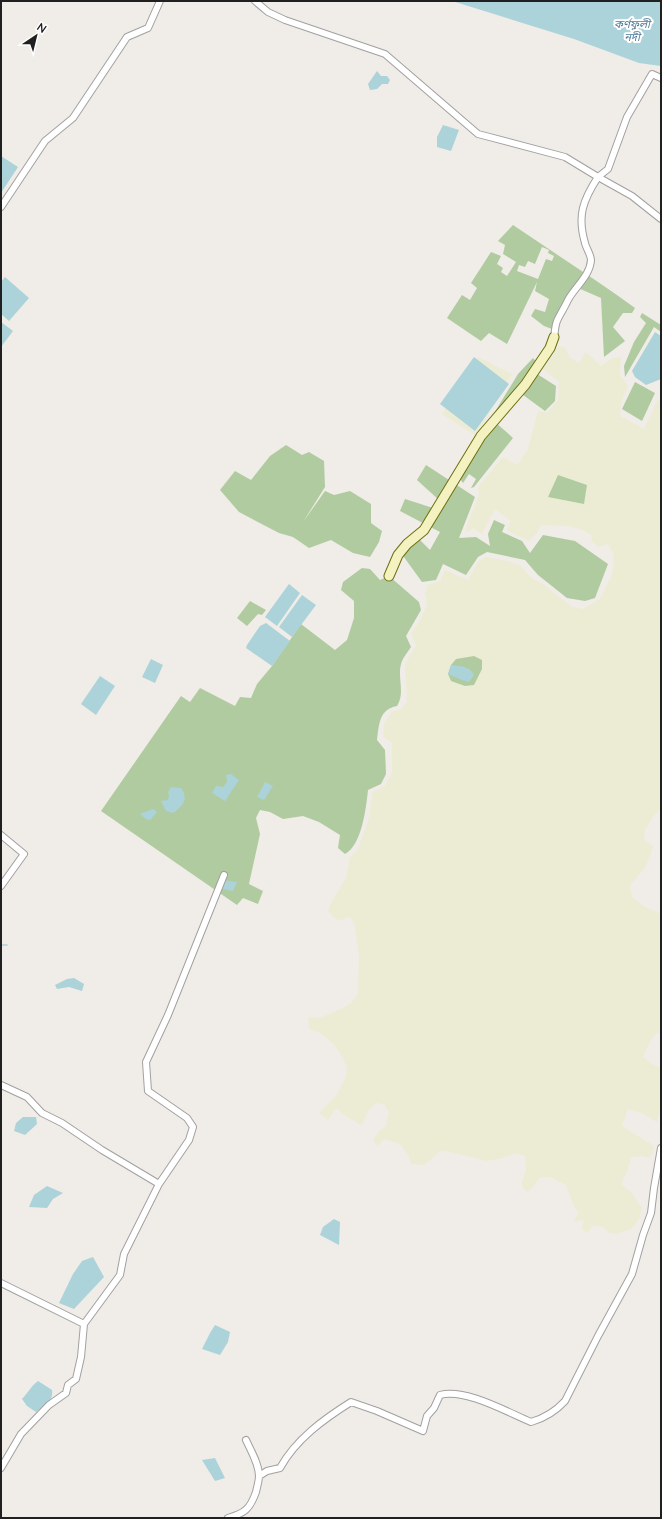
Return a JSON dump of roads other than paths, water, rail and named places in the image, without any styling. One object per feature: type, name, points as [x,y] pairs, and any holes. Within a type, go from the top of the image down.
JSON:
[{"type":"street","points":[[1,207],[45,140],[73,118],[126,37],[148,28],[160,1]]},
{"type":"street","points":[[255,1],[268,12],[285,20],[385,54],[478,134],[565,157],[632,196],[661,219]]},
{"type":"street","points":[[389,576],[398,555],[407,544],[424,530],[480,436],[525,385],[550,348],[559,318],[572,294],[589,270],[592,259],[581,231],[580,220],[582,209],[590,189],[598,177],[608,169],[627,117],[652,74],[661,78]]},
{"type":"street","points":[[1,835],[24,854],[1,886]]},
{"type":"street","points":[[1,1468],[22,1434],[49,1405],[66,1392],[68,1385],[76,1379],[81,1357],[84,1324],[120,1275],[124,1254],[159,1184],[189,1140],[193,1127],[187,1118],[148,1091],[146,1062],[168,1015],[224,875]]},
{"type":"street","points":[[1,1085],[27,1098],[42,1113],[62,1123],[102,1150],[159,1184]]},
{"type":"street","points":[[259,1476],[267,1471],[280,1468],[295,1447],[308,1434],[320,1423],[351,1402],[377,1411],[423,1431],[427,1416],[434,1408],[440,1395],[447,1393],[475,1398],[531,1422],[544,1418],[558,1408],[565,1401],[632,1274],[642,1235],[651,1213],[661,1148]]},
{"type":"street","points":[[1,1283],[84,1324]]},
{"type":"street","points":[[228,1518],[245,1512],[251,1505],[259,1476],[246,1440]]},
{"type":"water","name":"কর্ণফুলী নদী","points":[[452,1],[661,1],[661,66],[639,63],[574,39]]},
{"type":"water","points":[[377,71],[381,76],[387,76],[390,80],[388,84],[382,84],[377,89],[370,90],[368,84]]},
{"type":"water","points":[[443,125],[459,130],[451,151],[437,147],[437,137]]},
{"type":"water","points":[[1,156],[18,167],[1,193]]},
{"type":"water","points":[[5,277],[29,298],[9,321],[1,314],[1,282]]},
{"type":"water","points":[[1,322],[13,331],[1,347]]},
{"type":"water","points":[[655,332],[661,336],[661,379],[646,385],[635,377],[632,371]]},
{"type":"water","points":[[474,357],[509,384],[475,431],[440,404]]},
{"type":"water","points":[[289,584],[300,593],[277,626],[265,617]]},
{"type":"water","points":[[302,595],[316,605],[292,637],[279,627]]},
{"type":"water","points":[[266,623],[290,641],[272,666],[246,648],[260,626]]},
{"type":"water","points":[[151,659],[163,665],[155,683],[142,677]]},
{"type":"water","points":[[451,665],[467,668],[474,675],[469,682],[448,674]]},
{"type":"water","points":[[100,676],[115,686],[96,715],[81,704]]},
{"type":"water","points":[[231,774],[239,780],[225,801],[212,793],[216,786],[223,787],[227,782],[226,775]]},
{"type":"water","points":[[265,782],[273,786],[264,800],[257,797]]},
{"type":"water","points":[[171,787],[181,788],[185,796],[184,802],[180,808],[173,813],[166,811],[161,801],[168,800],[168,792]]},
{"type":"water","points":[[153,809],[157,812],[150,820],[146,819],[140,814]]},
{"type":"water","points":[[222,880],[237,882],[233,891],[219,888]]},
{"type":"water","points":[[74,978],[84,984],[82,991],[69,987],[57,989],[55,985],[67,979]]},
{"type":"water","points":[[23,1117],[36,1117],[37,1124],[25,1135],[14,1131],[16,1123]]},
{"type":"water","points":[[47,1186],[63,1193],[53,1199],[47,1208],[29,1207],[34,1195]]},
{"type":"water","points":[[334,1219],[340,1222],[339,1245],[320,1235],[323,1227]]},
{"type":"water","points":[[93,1257],[104,1277],[74,1309],[59,1303],[73,1274],[82,1261]]},
{"type":"water","points":[[215,1325],[230,1332],[228,1342],[220,1355],[202,1349]]},
{"type":"water","points":[[38,1381],[52,1390],[52,1394],[50,1400],[36,1412],[27,1406],[22,1399]]},
{"type":"water","points":[[215,1458],[225,1478],[215,1481],[202,1460]]},
{"type":"waterway","points":[[1,945],[7,945]]}]
